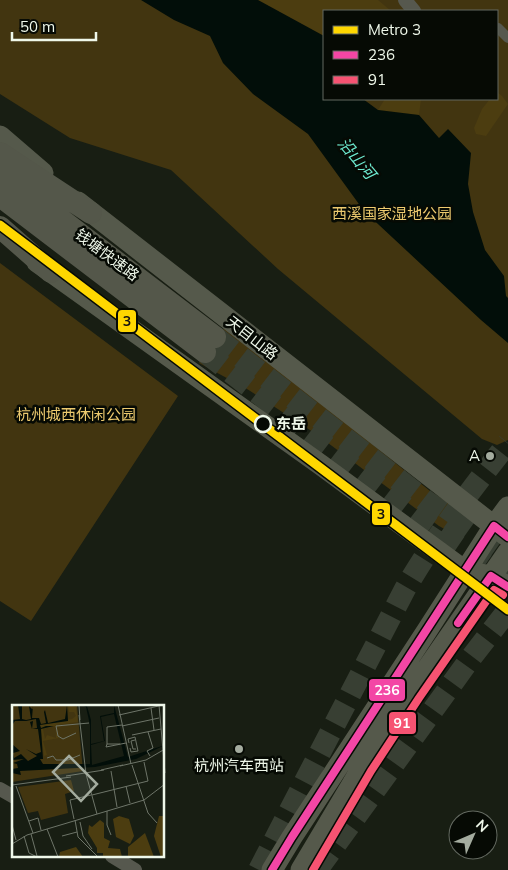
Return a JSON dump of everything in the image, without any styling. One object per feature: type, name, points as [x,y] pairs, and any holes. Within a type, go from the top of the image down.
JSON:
[{"type":"highway","points":[[0,152],[91,213]]},
{"type":"highway","name":"钱塘快速路","points":[[0,174],[210,344],[0,196]]},
{"type":"highway","points":[[0,227],[51,272]]},
{"type":"main road","name":"天目山路","points":[[0,136],[91,213],[501,531]]},
{"type":"main road","points":[[0,236],[321,465],[465,571],[500,582]]},
{"type":"main road","points":[[272,870],[465,571],[501,531],[508,507]]},
{"type":"main road","points":[[301,870],[363,766],[411,692],[500,582],[508,552]]},
{"type":"street","points":[[405,0],[413,10]]},
{"type":"street","points":[[498,28],[508,38]]},
{"type":"street","points":[[0,789],[12,796]]},
{"type":"street","points":[[115,858],[135,870]]},
{"type":"green space","name":"西溪国家湿地公园","points":[[0,0],[508,0],[508,440],[497,445],[482,439],[278,269],[171,170],[70,138],[0,94]]},
{"type":"green space","name":"杭州城西休闲公园","points":[[0,263],[178,396],[31,621],[0,601]]},
{"type":"green space","points":[[225,327],[430,491],[453,506],[459,514],[455,526],[448,531],[439,526],[316,434],[247,389],[199,363]]},
{"type":"shaded area","points":[[258,0],[378,0],[390,10],[323,10],[323,35]]},
{"type":"shaded area","points":[[498,93],[508,104],[486,136],[476,134],[474,128],[482,109],[489,100],[498,100]]},
{"type":"shaded area","points":[[384,100],[421,100],[419,115],[378,110]]},
{"type":"water","name":"沿山河","points":[[141,0],[258,0],[323,35],[323,100],[364,100],[378,110],[419,115],[439,138],[448,129],[471,153],[468,184],[473,212],[485,250],[504,276],[506,296],[508,298],[508,343],[364,211],[308,134],[253,94],[223,63],[210,36],[174,20]]},
{"type":"tunnel","points":[[215,337],[426,501],[508,559]]},
{"type":"tunnel","points":[[205,352],[425,523],[508,580]]},
{"type":"tunnel","points":[[259,870],[405,589],[428,551],[454,514],[508,443]]},
{"type":"tunnel","points":[[317,870],[467,663],[508,610]]},
{"type":"metro line","name":"3","points":[[0,225],[508,610]]},
{"type":"transit line","name":"236","points":[[272,870],[494,526],[508,537]]},
{"type":"transit line","name":"236","points":[[458,623],[491,576],[508,587]]},
{"type":"transit line","name":"91","points":[[313,870],[371,771],[419,698],[494,590],[503,595]]},
{"type":"place","name":"东岳","points":[[263,424]]},
{"type":"place","name":"A","points":[[490,456]]},
{"type":"place","name":"杭州汽车西站","points":[[239,749]]}]
